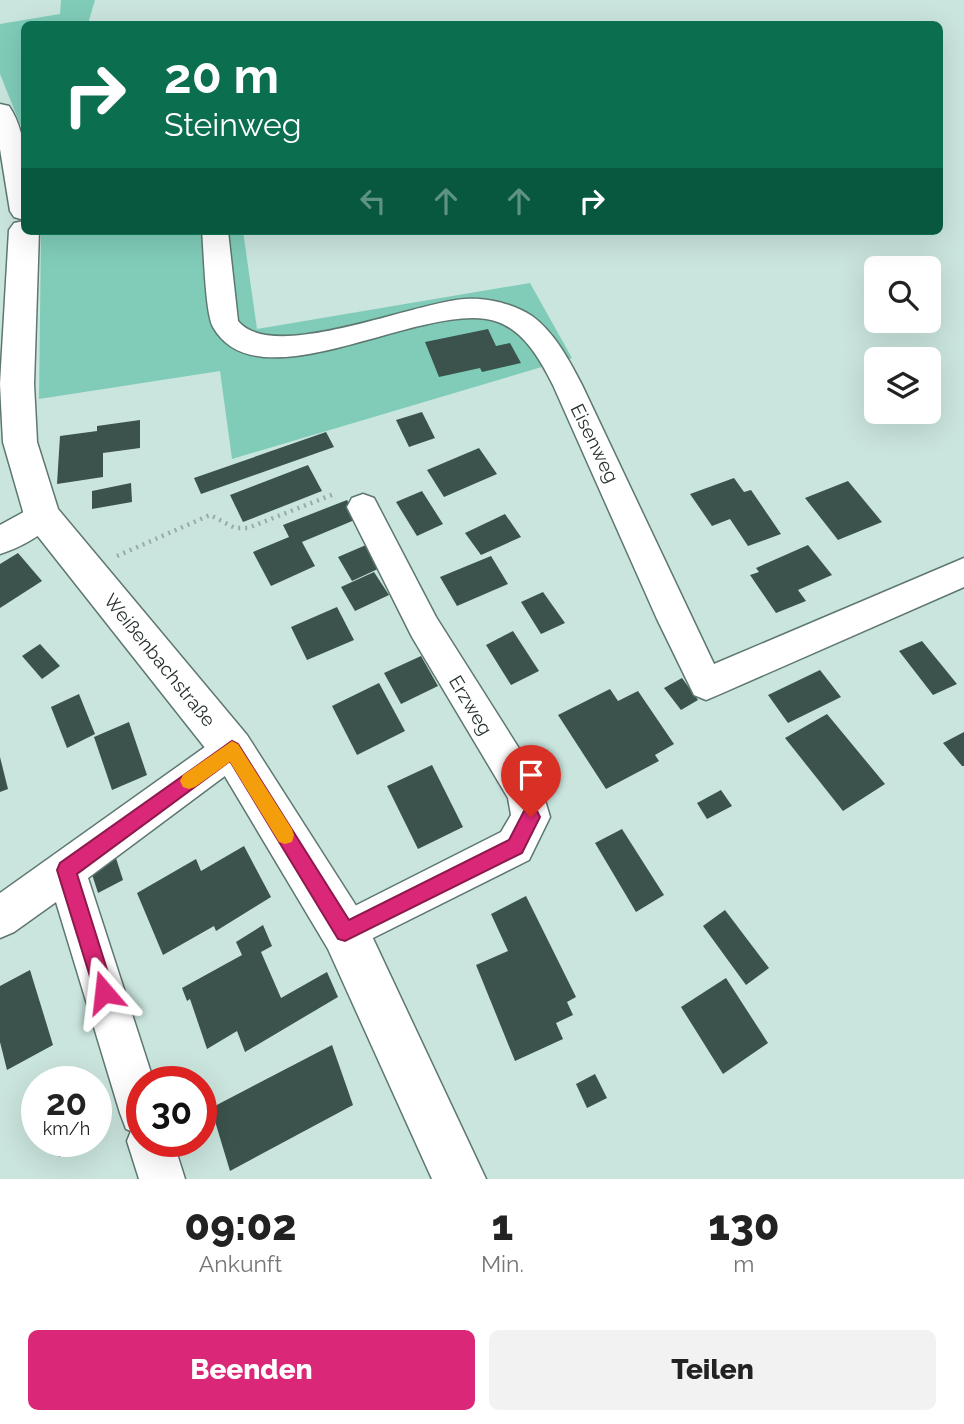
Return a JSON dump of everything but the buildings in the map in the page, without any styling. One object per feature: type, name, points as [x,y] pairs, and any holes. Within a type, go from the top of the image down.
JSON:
[{"type":"main road","points":[[0,112],[15,153],[21,192]]},
{"type":"main road","name":"Weißenbachstraße","points":[[24,235],[17,384],[20,442],[42,515],[232,749],[345,932],[459,1179]]},
{"type":"street","name":"Eisenweg","points":[[215,235],[225,323],[236,337],[257,345],[290,348],[464,308],[510,314],[528,327],[552,354],[624,502],[675,626],[706,684],[964,572]]},
{"type":"street","name":"Erzweg","points":[[345,932],[516,846],[531,817],[526,793],[424,627],[352,499]]},
{"type":"street","points":[[0,541],[42,515]]},
{"type":"street","points":[[0,918],[232,749]]},
{"type":"street","points":[[66,870],[127,1066]]},
{"type":"street","points":[[155,1157],[162,1179]]},
{"type":"path","points":[[89,573],[122,553],[210,515],[235,528],[248,528],[352,499]]},
{"type":"green space","points":[[61,0],[95,0],[89,21],[21,21],[21,126],[0,74],[0,24],[60,14]]},
{"type":"green space","points":[[41,235],[244,235],[257,329],[530,283],[572,358],[232,459],[220,371],[39,399]]},
{"type":"slow traffic","points":[[189,781],[232,749],[285,835]]},
{"type":"route","points":[[104,992],[66,870],[232,749],[345,932],[516,846],[531,817]]}]
